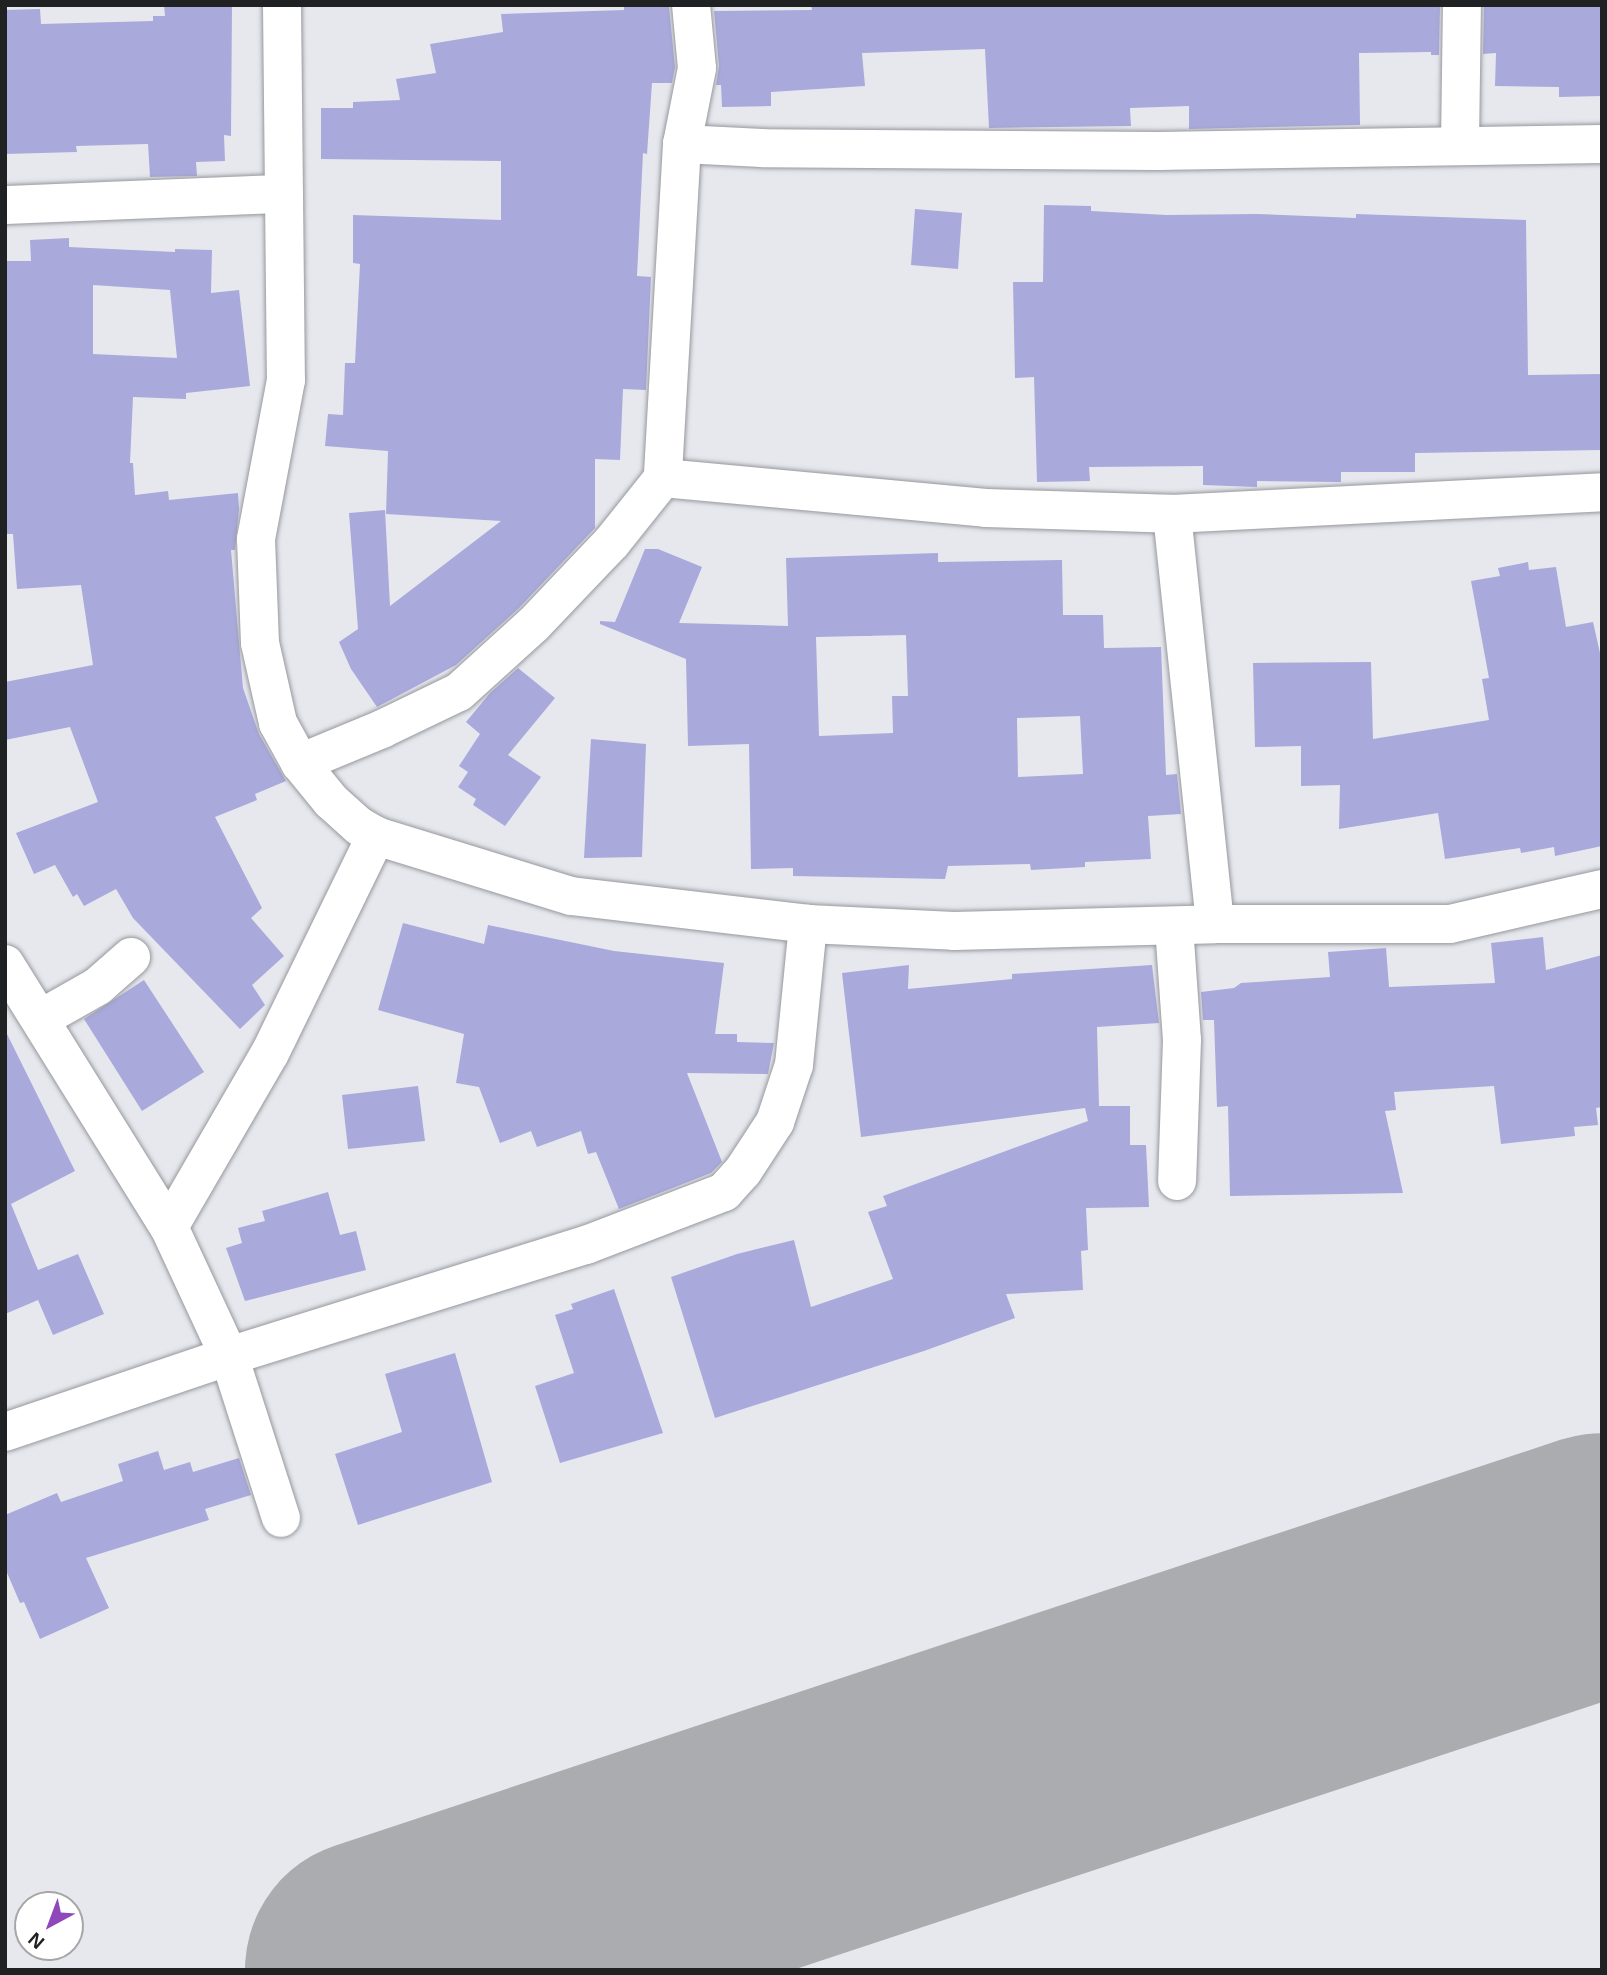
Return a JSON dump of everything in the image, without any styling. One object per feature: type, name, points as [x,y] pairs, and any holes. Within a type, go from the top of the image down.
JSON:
[{"type":"street","points":[[282,5],[286,380],[256,539],[260,643],[278,723],[300,763],[331,801],[376,836],[571,896],[808,924],[954,931],[1215,924],[1450,924],[1602,888]]},
{"type":"street","points":[[300,763],[382,729],[459,692],[534,624],[611,542],[663,478],[682,144],[697,68],[691,5]]},
{"type":"street","points":[[1460,144],[1462,5]]},
{"type":"street","points":[[682,144],[762,148],[1158,151],[1460,144],[1602,144]]},
{"type":"street","points":[[5,205],[284,194]]},
{"type":"street","points":[[663,478],[986,508],[1172,514],[1602,492]]},
{"type":"street","points":[[1172,514],[1215,924]]},
{"type":"street","points":[[169,1227],[270,1053],[376,836]]},
{"type":"street","points":[[5,1432],[229,1356],[586,1245],[724,1192],[760,1148],[775,1122],[794,1065],[808,924]]},
{"type":"street","points":[[1174,926],[1182,1040],[1177,1181]]},
{"type":"street","points":[[40,1019],[97,986],[131,957]]},
{"type":"street","points":[[5,964],[169,1227],[229,1356],[281,1518]]},
{"type":"building","points":[[164,5],[232,5],[231,136],[224,135],[225,161],[196,162],[197,176],[150,177],[148,144],[76,146],[77,152],[5,154],[5,10],[40,9],[41,24],[153,21],[153,16],[165,16]]},
{"type":"building","points":[[624,5],[669,7],[675,67],[672,83],[652,83],[647,154],[643,153],[637,276],[651,277],[646,390],[623,389],[620,460],[595,459],[595,528],[519,608],[456,665],[377,707],[351,669],[339,642],[358,629],[349,513],[385,510],[390,606],[501,521],[386,514],[388,451],[325,446],[328,414],[343,415],[345,363],[355,363],[360,264],[353,263],[353,215],[501,220],[501,161],[321,159],[321,108],[353,108],[353,102],[400,100],[396,79],[436,73],[430,44],[503,32],[501,14],[624,10]]},
{"type":"building","points":[[811,5],[1440,5],[1439,55],[1431,55],[1431,52],[1359,53],[1360,125],[1189,129],[1189,106],[1130,108],[1131,126],[989,128],[985,49],[862,53],[865,86],[771,92],[771,106],[722,107],[721,85],[716,85],[719,66],[714,11],[812,10]]},
{"type":"building","points":[[1484,5],[1602,5],[1602,96],[1559,97],[1559,87],[1495,86],[1496,53],[1483,54]]},
{"type":"building","points":[[1044,205],[1091,206],[1091,211],[1166,215],[1257,214],[1356,218],[1356,214],[1526,220],[1528,375],[1602,374],[1602,450],[1415,453],[1415,472],[1341,472],[1341,482],[1257,481],[1257,487],[1203,485],[1203,466],[1089,467],[1090,481],[1037,482],[1034,377],[1015,378],[1013,282],[1043,282]]},
{"type":"building","points":[[915,209],[962,213],[958,269],[911,265]]},
{"type":"building","points":[[69,238],[69,247],[175,252],[175,249],[212,250],[211,293],[239,290],[250,386],[186,393],[186,399],[133,397],[130,463],[133,463],[135,495],[168,491],[169,500],[238,493],[235,550],[231,550],[243,688],[259,734],[286,781],[255,794],[257,800],[215,817],[262,908],[251,918],[284,956],[252,985],[265,1005],[240,1029],[133,918],[116,889],[84,906],[77,894],[73,897],[55,865],[34,874],[16,833],[98,802],[70,727],[5,740],[5,682],[93,665],[81,585],[17,589],[13,534],[5,534],[5,261],[31,261],[30,240]],"holes":[[[93,285],[170,290],[177,358],[93,354]]]},
{"type":"building","points":[[645,549],[658,549],[702,567],[679,623],[788,626],[786,558],[938,553],[938,562],[1062,560],[1063,615],[1103,615],[1104,648],[1161,647],[1166,775],[1177,774],[1181,814],[1148,816],[1151,859],[1085,862],[1085,867],[1031,870],[1030,864],[948,866],[945,879],[793,876],[793,868],[751,869],[749,744],[688,746],[686,659],[600,624],[600,621],[615,622]],"holes":[[[906,635],[908,696],[892,696],[893,733],[819,736],[816,637]],[[1080,716],[1083,774],[1018,777],[1017,718]]]},
{"type":"building","points":[[1528,562],[1529,570],[1556,567],[1566,627],[1593,622],[1602,662],[1602,846],[1555,856],[1554,847],[1521,853],[1520,848],[1445,859],[1438,813],[1339,829],[1340,785],[1301,786],[1301,746],[1255,747],[1253,663],[1371,662],[1373,739],[1489,720],[1482,679],[1489,678],[1471,581],[1500,576],[1498,568]]},
{"type":"building","points":[[518,668],[555,698],[508,755],[541,777],[505,826],[473,805],[476,799],[458,787],[468,772],[459,766],[480,734],[466,722],[490,693]]},
{"type":"building","points":[[591,739],[646,744],[642,857],[584,858]]},
{"type":"building","points":[[403,923],[484,944],[488,925],[614,951],[724,963],[715,1034],[737,1034],[737,1042],[774,1043],[768,1074],[687,1073],[722,1162],[711,1173],[619,1209],[596,1152],[588,1154],[581,1131],[537,1147],[531,1131],[500,1143],[479,1087],[456,1083],[464,1034],[378,1010]]},
{"type":"building","points":[[1543,937],[1546,970],[1602,955],[1602,1107],[1596,1108],[1598,1125],[1574,1127],[1575,1136],[1501,1144],[1494,1086],[1394,1092],[1396,1110],[1385,1111],[1403,1193],[1230,1196],[1228,1106],[1217,1107],[1214,1020],[1203,1020],[1201,992],[1234,988],[1241,983],[1330,977],[1328,952],[1386,948],[1389,987],[1495,983],[1491,943]]},
{"type":"building","points":[[909,965],[908,989],[1012,979],[1012,974],[1152,965],[1159,1023],[1097,1027],[1099,1106],[1130,1106],[1130,1145],[1146,1145],[1149,1207],[1086,1208],[1088,1250],[1081,1251],[1083,1290],[1006,1294],[1015,1318],[924,1351],[715,1418],[671,1277],[737,1254],[794,1240],[811,1307],[893,1279],[868,1212],[887,1206],[883,1196],[1088,1121],[1085,1108],[861,1137],[842,973]]},
{"type":"building","points":[[144,980],[204,1072],[142,1111],[84,1019]]},
{"type":"building","points":[[5,1030],[75,1171],[11,1204],[38,1270],[78,1254],[104,1314],[53,1335],[38,1300],[5,1314]]},
{"type":"building","points":[[418,1086],[425,1141],[348,1149],[342,1095]]},
{"type":"building","points":[[328,1192],[340,1235],[356,1231],[366,1270],[245,1301],[226,1248],[242,1243],[238,1228],[265,1221],[262,1211]]},
{"type":"building","points":[[614,1289],[663,1433],[560,1463],[535,1386],[574,1373],[555,1315],[573,1309],[571,1304]]},
{"type":"building","points":[[455,1353],[492,1482],[358,1525],[335,1454],[402,1432],[385,1374]]},
{"type":"building","points":[[158,1451],[164,1470],[190,1462],[193,1472],[239,1458],[251,1495],[205,1509],[209,1520],[86,1558],[109,1608],[40,1639],[5,1568],[5,1515],[57,1493],[61,1502],[123,1481],[118,1464]]},
{"type":"runway","points":[[376,1970],[1602,1564]]}]
